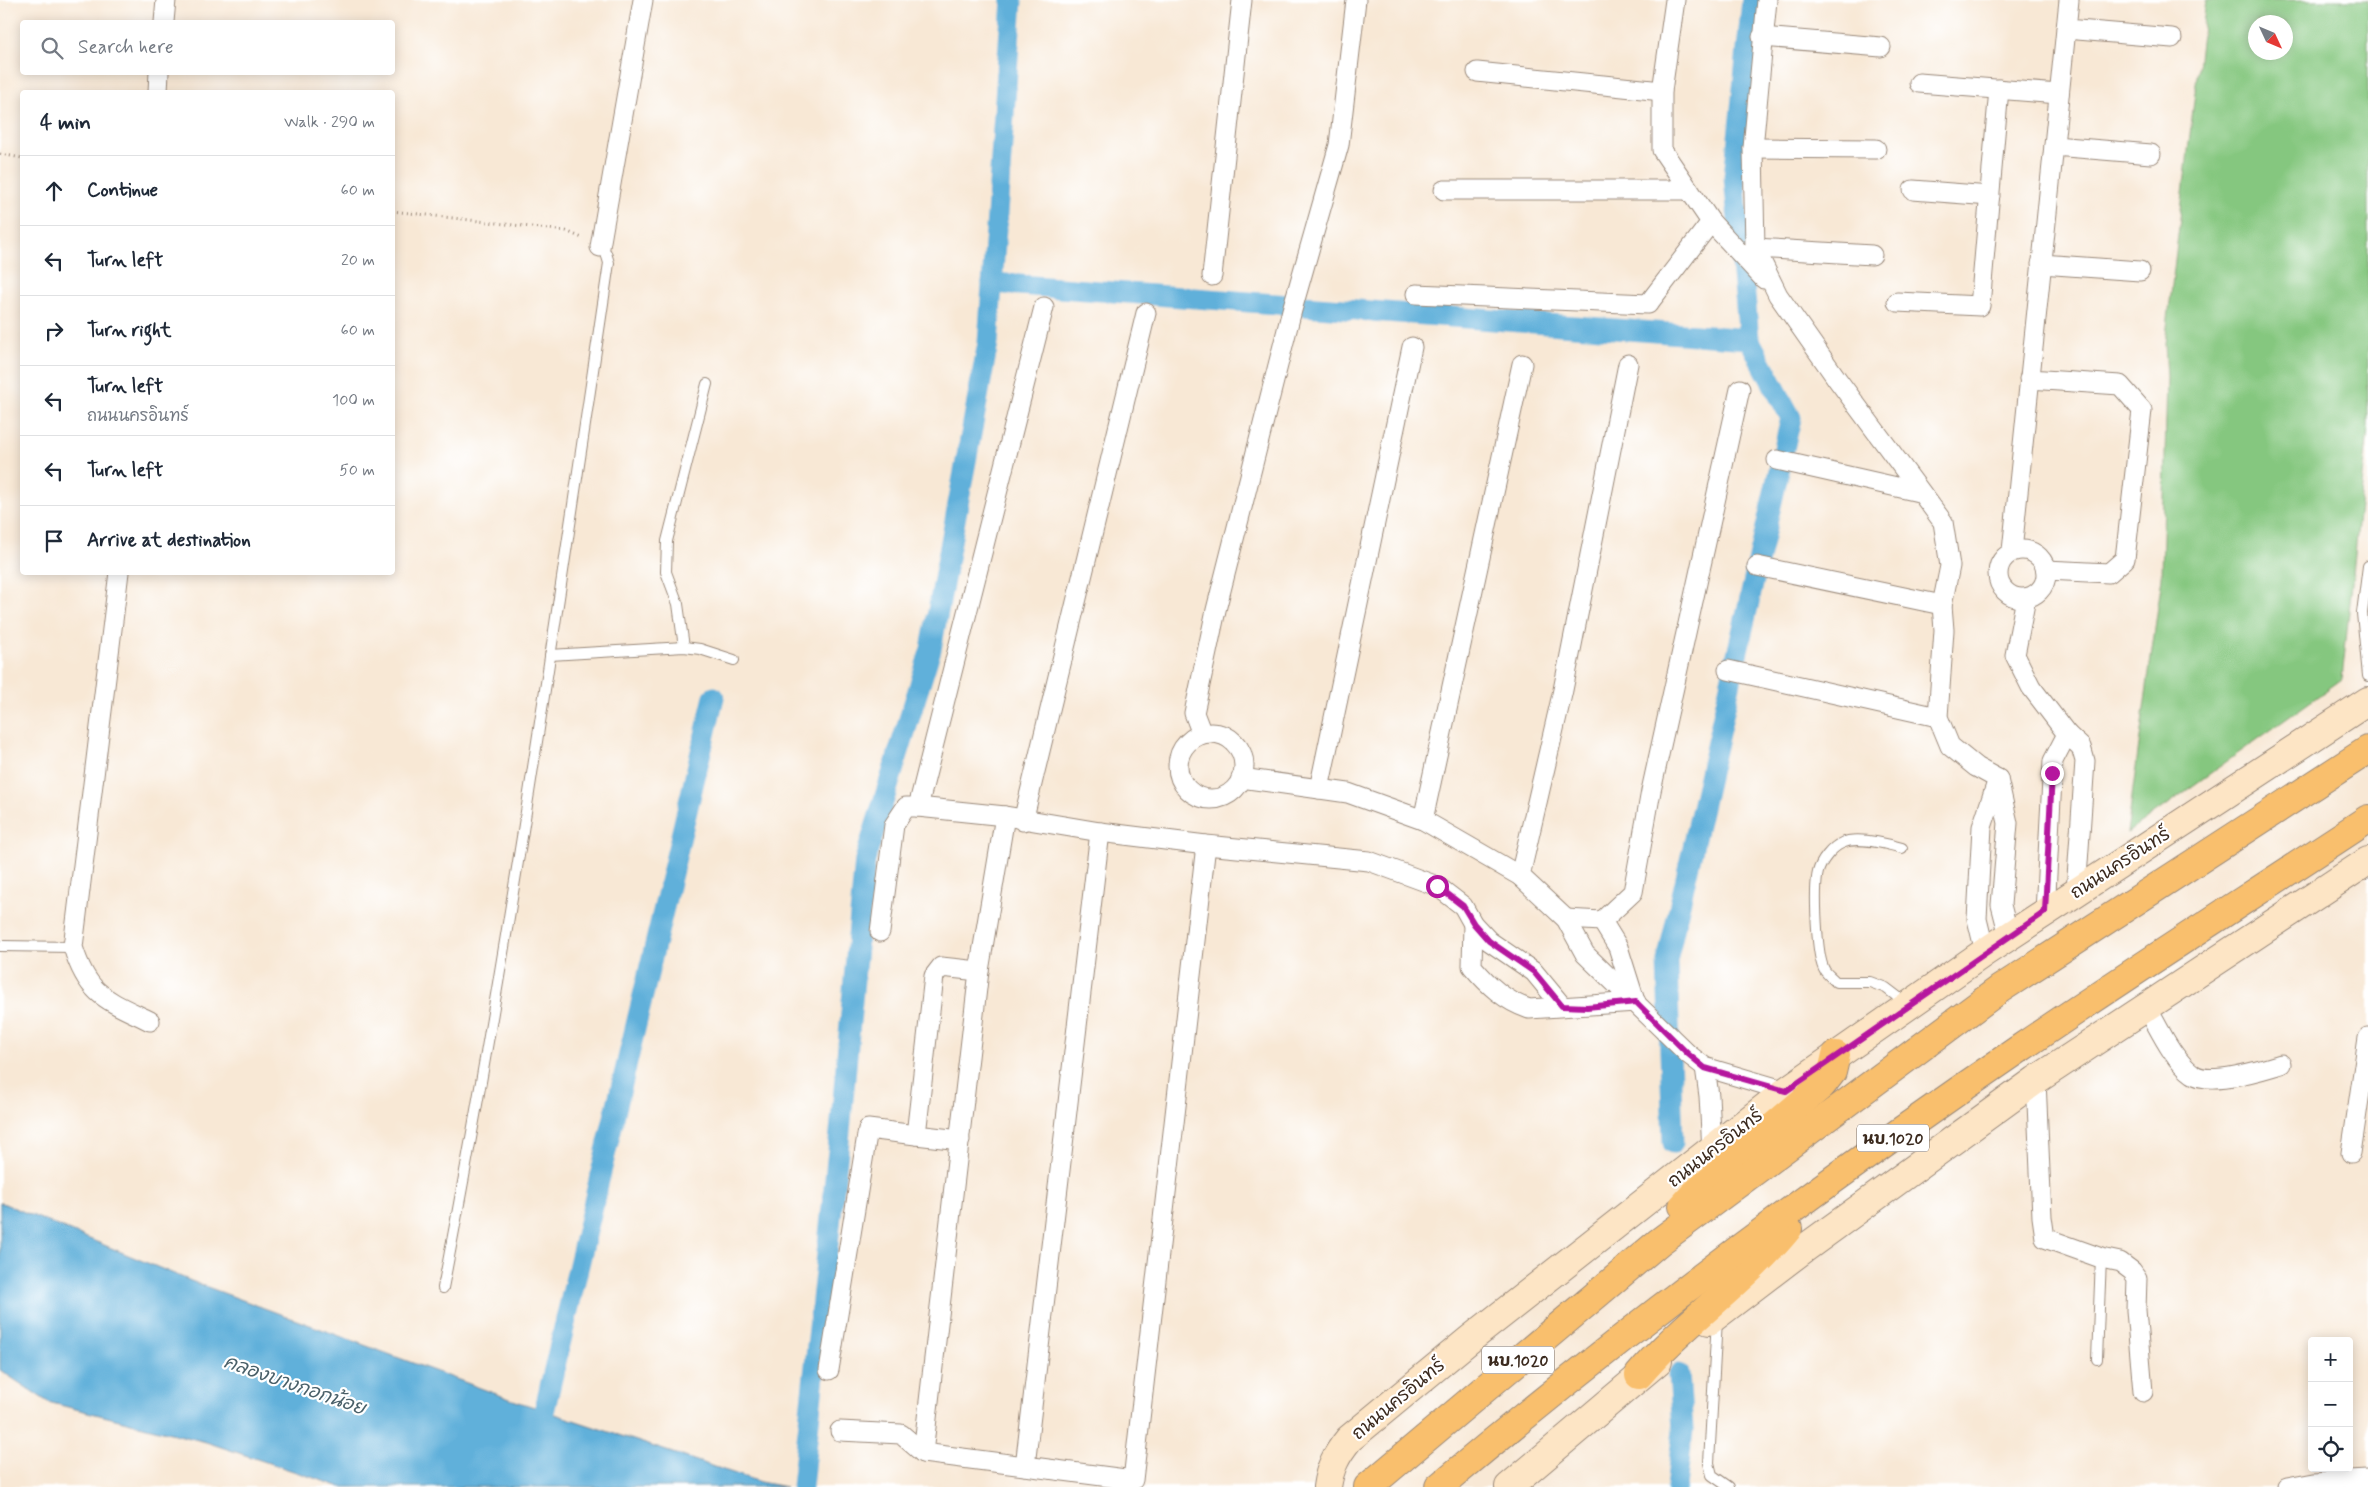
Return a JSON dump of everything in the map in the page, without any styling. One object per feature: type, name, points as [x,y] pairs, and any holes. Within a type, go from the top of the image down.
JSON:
[{"type":"main road","name":"ถนนนครอินทร์","points":[[1327,1487],[1330,1469],[1335,1457],[1349,1439],[1469,1340],[1786,1091],[1985,952],[2368,701]]},
{"type":"main road","name":"นบ.1020","points":[[1373,1483],[1659,1242],[2000,989],[2368,750]]},
{"type":"main road","name":"นบ.1020","points":[[1439,1487],[1531,1409],[1650,1315],[1819,1191],[2022,1047],[2368,819]]},
{"type":"main road","name":"นบ.1020","points":[[1509,1487],[1639,1375],[1800,1251],[2036,1080],[2368,861]]},
{"type":"main road","points":[[1659,1242],[1672,1219],[1692,1196],[1822,1086],[1832,1072],[1836,1055]]},
{"type":"main road","points":[[1639,1375],[1664,1347],[1765,1254],[1819,1191]]},
{"type":"street","points":[[164,20],[166,0]]},
{"type":"street","points":[[600,246],[643,0]]},
{"type":"street","points":[[1212,276],[1242,0]]},
{"type":"street","points":[[1202,734],[1194,713],[1216,610],[1304,267],[1339,145],[1356,0]]},
{"type":"street","points":[[1675,0],[1662,91],[1662,150],[1711,222],[1778,295],[1942,522],[1950,566],[1942,605],[1944,630],[1938,717],[1950,746],[1976,767],[1998,779],[2008,823],[2001,905],[2009,936]]},
{"type":"street","points":[[1767,0],[1753,148],[1755,248],[1778,295]]},
{"type":"street","points":[[2012,551],[2069,0]]},
{"type":"street","points":[[2066,29],[2172,38]]},
{"type":"street","points":[[1762,37],[1881,48]]},
{"type":"street","points":[[1477,72],[1662,91]]},
{"type":"street","points":[[158,90],[159,75]]},
{"type":"street","points":[[1919,83],[2059,94]]},
{"type":"street","points":[[1897,302],[1980,306],[1999,89]]},
{"type":"street","points":[[2054,146],[2151,154]]},
{"type":"street","points":[[1753,148],[1876,149]]},
{"type":"street","points":[[1444,190],[1689,190]]},
{"type":"street","points":[[1913,190],[1990,196]]},
{"type":"street","points":[[1416,294],[1648,304],[1711,222]]},
{"type":"street","points":[[1755,248],[1872,255]]},
{"type":"street","points":[[2041,264],[2140,271]]},
{"type":"street","points":[[918,807],[1044,307]]},
{"type":"street","points":[[923,1453],[978,971],[1014,818],[1146,313]]},
{"type":"street","points":[[1319,788],[1412,347]]},
{"type":"street","points":[[1423,820],[1522,364]]},
{"type":"street","points":[[1520,876],[1563,690],[1628,364]]},
{"type":"street","points":[[2029,379],[2120,385],[2142,410],[2125,559],[2109,573],[2046,570]]},
{"type":"street","points":[[1566,919],[1602,921],[1633,892],[1651,790],[1740,389]]},
{"type":"street","points":[[1777,460],[1920,492]]},
{"type":"street","points":[[2019,549],[2034,552],[2040,557],[2046,570],[2043,585],[2039,591],[2026,598],[2010,595],[2004,591],[1997,577],[2001,562],[2012,551],[2019,549]]},
{"type":"street","points":[[1757,566],[1942,605]]},
{"type":"street","points":[[119,575],[73,947],[80,970],[94,990],[108,1001],[150,1021]]},
{"type":"street","points":[[2026,598],[2015,655],[2031,687],[2067,734],[2081,747],[2085,761],[2076,892]]},
{"type":"street","points":[[1728,670],[1938,717]]},
{"type":"street","points":[[1202,734],[1218,734],[1232,741],[1238,747],[1243,762],[1241,778],[1232,790],[1219,798],[1204,798],[1191,793],[1181,782],[1177,768],[1180,753],[1189,741],[1202,734]]},
{"type":"street","points":[[2045,912],[2053,762],[2067,734]]},
{"type":"street","points":[[1241,778],[1348,793],[1423,820],[1520,876],[1566,919],[1585,954],[1688,1054],[1705,1068],[1786,1091]]},
{"type":"street","points":[[1985,952],[1976,919],[1982,827],[1998,779]]},
{"type":"street","points":[[880,932],[894,825],[906,807],[918,807],[1014,818],[1100,832],[1206,845],[1369,862],[1437,886],[1463,906],[1474,924],[1489,941],[1534,972],[1562,1006]]},
{"type":"street","points":[[1025,1466],[1100,832]]},
{"type":"street","points":[[840,1431],[901,1434],[923,1453],[1133,1480],[1206,845]]},
{"type":"street","points":[[1602,921],[1618,946],[1636,1002]]},
{"type":"street","points":[[1474,924],[1472,966],[1492,988],[1515,1004],[1529,1009],[1562,1006],[1587,1007],[1636,1002]]},
{"type":"street","points":[[916,1135],[935,971],[946,967],[978,971]]},
{"type":"street","points":[[2146,1006],[2177,1056],[2194,1076],[2217,1078],[2280,1064]]},
{"type":"street","points":[[2351,1153],[2368,1038]]},
{"type":"street","points":[[1705,1068],[1710,1096],[1712,1151]]},
{"type":"street","points":[[2036,1080],[2042,1217],[2045,1238],[2101,1258],[2120,1262],[2128,1267],[2137,1278],[2136,1310],[2143,1392]]},
{"type":"street","points":[[829,1370],[868,1129],[960,1140]]},
{"type":"street","points":[[2287,1487],[2314,1482],[2368,1479]]},
{"type":"lane","points":[[443,1288],[481,1092],[550,655],[609,263],[606,253],[600,246]]},
{"type":"lane","points":[[684,647],[678,604],[666,572],[667,541],[707,384]]},
{"type":"lane","points":[[2368,566],[2362,613],[2368,676]]},
{"type":"lane","points":[[550,655],[684,647],[700,649],[734,660]]},
{"type":"lane","points":[[1902,848],[1863,841],[1842,842],[1828,853],[1818,871],[1816,897],[1820,953],[1824,970],[1836,982],[1870,982],[1886,988],[1908,1005]]},
{"type":"lane","points":[[0,946],[73,947]]},
{"type":"lane","points":[[2097,1359],[2101,1258]]},
{"type":"lane","points":[[1717,1316],[1709,1463],[1712,1475],[1729,1487]]},
{"type":"path","points":[[0,154],[20,158]]},
{"type":"path","points":[[395,211],[566,231],[600,246]]},
{"type":"green space","points":[[2206,0],[2368,0],[2368,429],[2342,679],[2127,833],[2162,577],[2167,377],[2165,344]]},
{"type":"water","name":"คลองบางกอกน้อย","points":[[0,1202],[191,1281],[510,1399],[760,1482],[786,1487],[341,1487],[206,1442],[48,1402],[0,1370]]},
{"type":"waterway","points":[[802,1487],[840,1132],[865,860],[931,649],[988,343],[1012,0]]},
{"type":"waterway","points":[[1673,1143],[1667,961],[1791,418],[1749,339],[1734,177],[1752,0]]},
{"type":"waterway","points":[[992,283],[1749,339]]},
{"type":"waterway","points":[[538,1437],[714,697]]},
{"type":"waterway","points":[[1676,1487],[1683,1430],[1679,1374]]},
{"type":"route","points":[[1437,886],[1463,906],[1474,924],[1489,941],[1534,972],[1562,1006],[1587,1007],[1636,1002],[1688,1054],[1705,1068],[1786,1091],[2045,912],[2052,773]]}]
